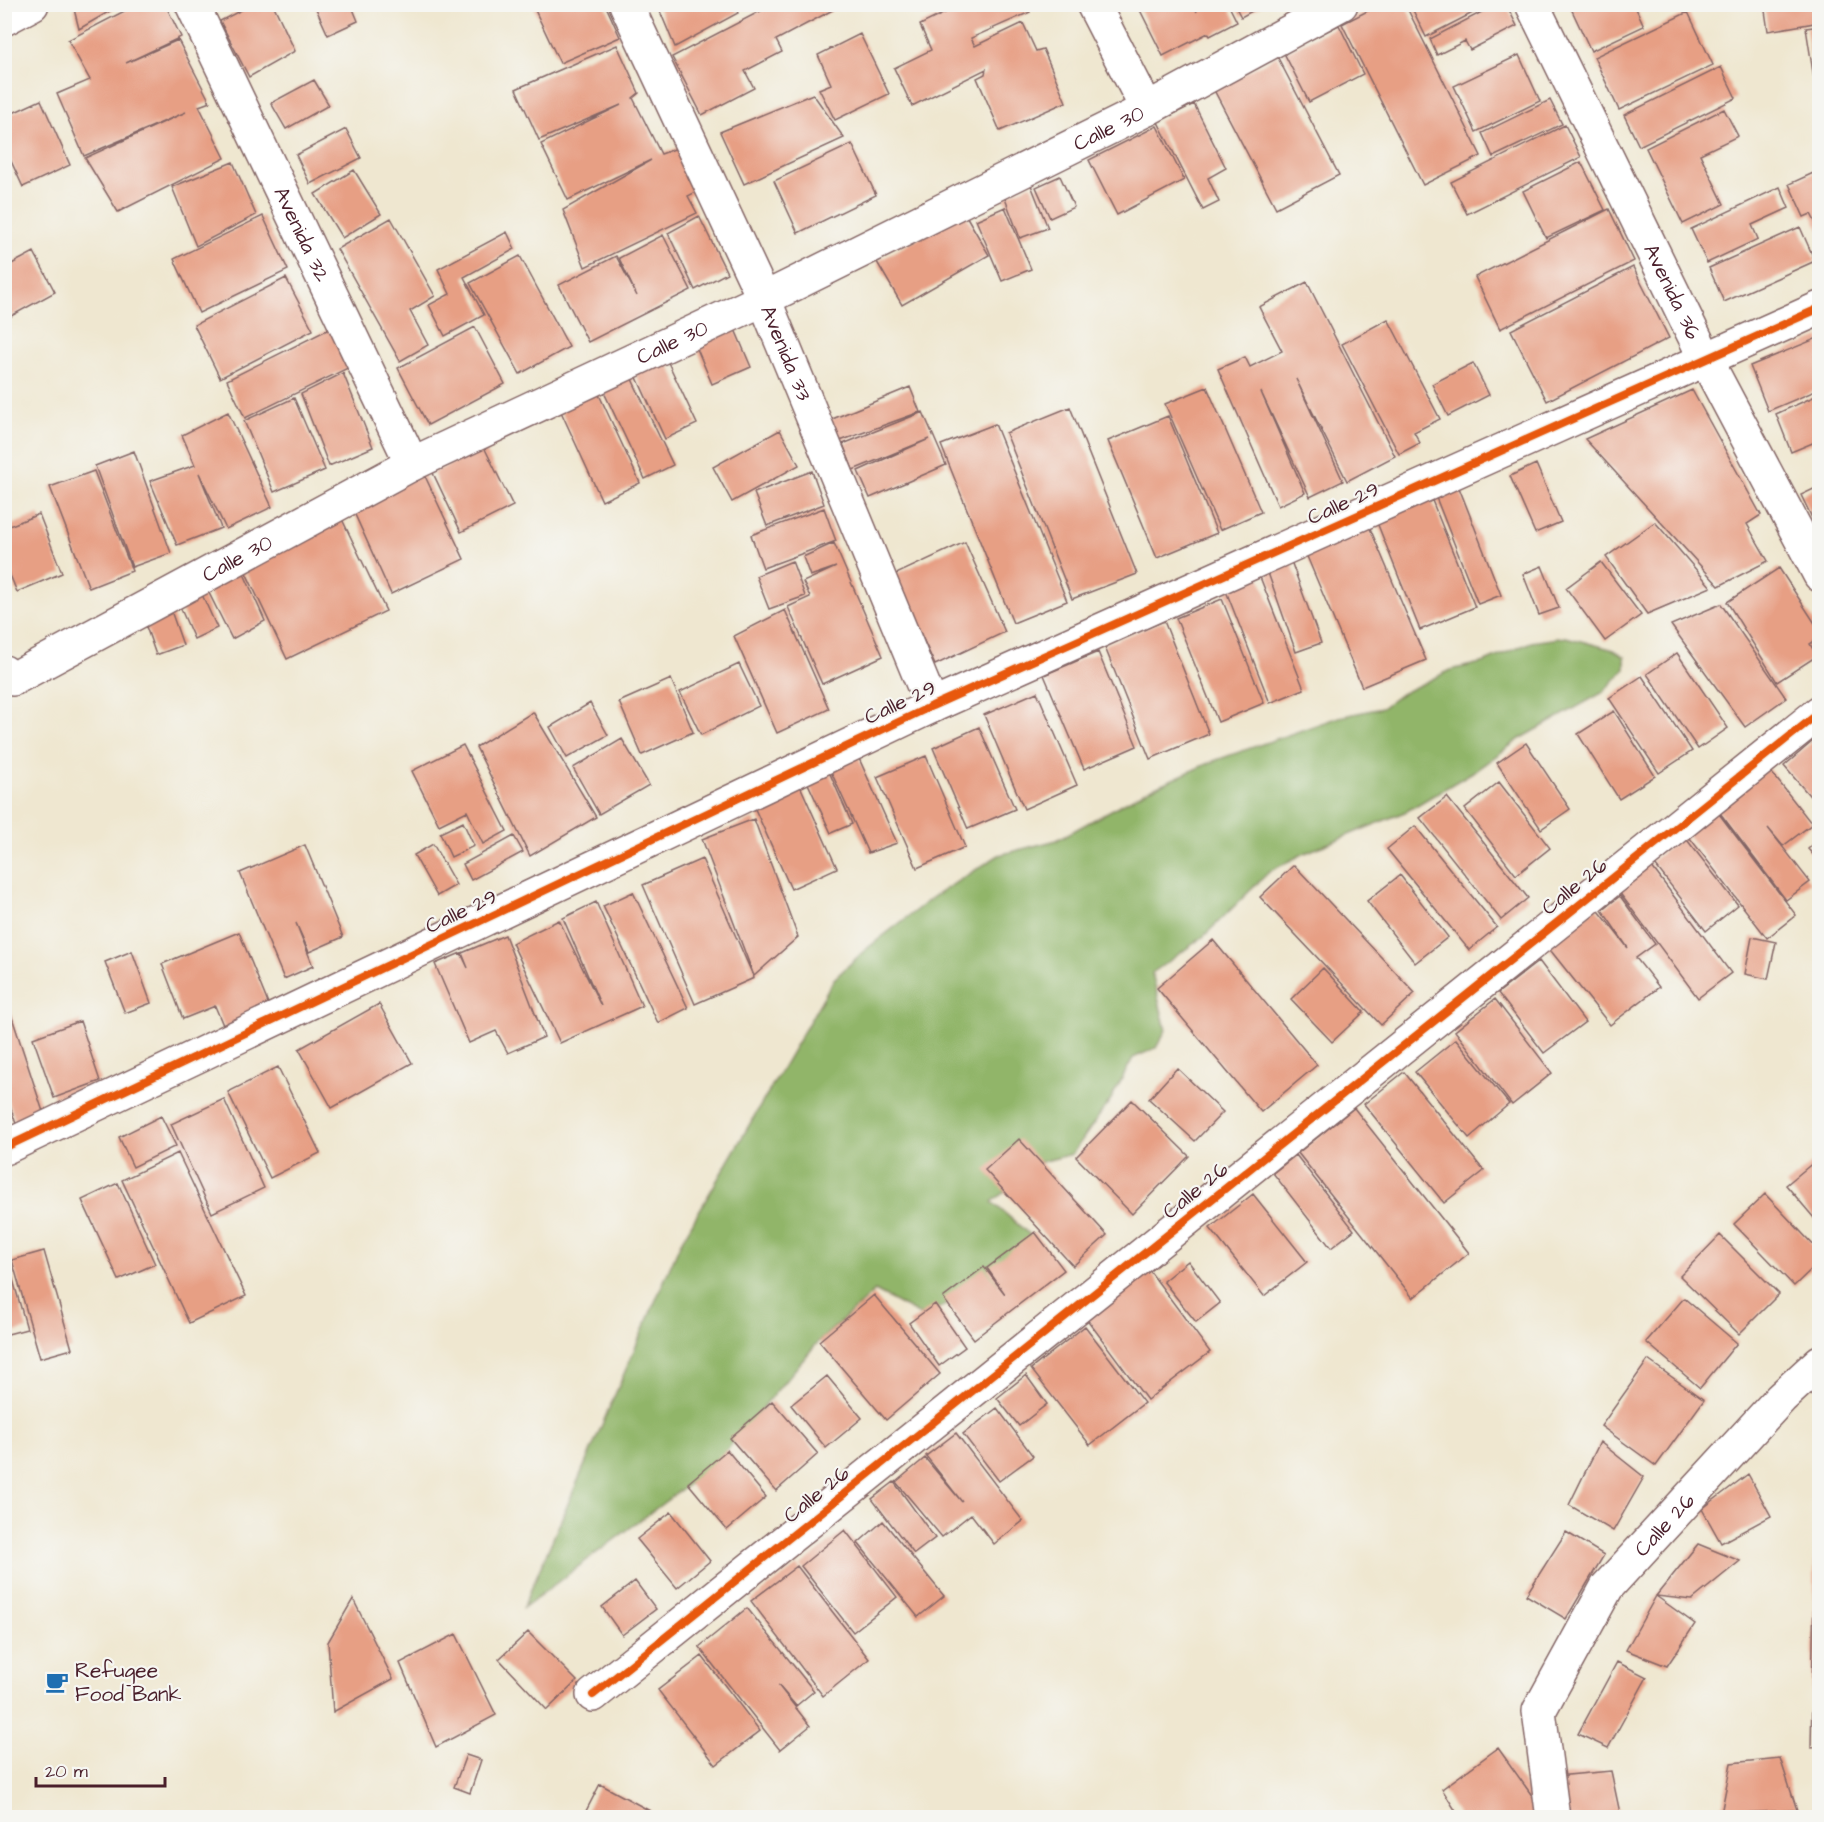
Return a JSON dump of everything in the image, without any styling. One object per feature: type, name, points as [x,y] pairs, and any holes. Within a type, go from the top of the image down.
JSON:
[{"type":"street","points":[[4,19],[32,4]]},
{"type":"street","name":"Avenida 32","points":[[192,4],[412,464]]},
{"type":"street","name":"Avenida 33","points":[[626,4],[764,299],[932,706]]},
{"type":"street","points":[[1093,4],[1148,109]]},
{"type":"street","name":"Calle 30","points":[[4,672],[13,679],[412,464],[764,299],[1148,109],[1341,4]]},
{"type":"street","name":"Avenida 36","points":[[1532,4],[1706,360],[1820,575]]},
{"type":"street","name":"Calle 29","points":[[4,1148],[932,706],[1820,308]]},
{"type":"street","name":"Calle 26","points":[[593,1695],[1820,712]]},
{"type":"street","name":"Calle 26","points":[[1553,1818],[1539,1711],[1607,1587],[1780,1398],[1820,1362]]},
{"type":"green space","points":[[1566,637],[1614,650],[1625,657],[1625,669],[1602,693],[1520,739],[1476,770],[1407,811],[1305,853],[1270,871],[1203,937],[1152,973],[1166,1030],[1156,1048],[1133,1058],[1111,1099],[1072,1154],[1041,1162],[992,1202],[1037,1241],[996,1286],[920,1315],[875,1291],[819,1341],[714,1465],[523,1608],[680,1244],[834,979],[865,950],[933,897],[999,855],[1057,840],[1144,792],[1211,762],[1339,717],[1382,708],[1401,694],[1451,670],[1485,662],[1531,642]]},
{"type":"building","points":[[82,4],[116,4],[117,7],[79,29],[74,9]]},
{"type":"building","points":[[138,4],[165,4],[181,37],[126,63],[178,40],[210,102],[199,106],[225,158],[118,212],[85,158],[186,112],[84,156],[57,94],[90,80],[68,40]]},
{"type":"building","points":[[253,4],[273,4],[295,51],[249,77],[220,21]]},
{"type":"building","points":[[314,4],[351,4],[358,21],[328,35]]},
{"type":"building","points":[[541,4],[605,4],[620,37],[560,63],[534,8]]},
{"type":"building","points":[[657,4],[734,4],[738,13],[675,47]]},
{"type":"building","points":[[774,4],[844,4],[776,40],[782,52],[745,71],[754,88],[702,115],[672,57]]},
{"type":"building","points":[[963,4],[1027,4],[1030,12],[971,38],[975,46],[1023,23],[1036,51],[1043,49],[1066,102],[1000,131],[977,78],[985,74],[986,69],[912,106],[894,68],[931,50],[920,25]]},
{"type":"building","points":[[1137,4],[1193,4],[1197,12],[1194,4],[1228,4],[1237,22],[1210,36],[1208,33],[1163,56]]},
{"type":"building","points":[[1234,4],[1265,4],[1241,17]]},
{"type":"building","points":[[1381,4],[1405,4],[1481,156],[1423,185],[1342,24]]},
{"type":"building","points":[[1410,4],[1490,4],[1426,37]]},
{"type":"building","points":[[1497,4],[1506,4],[1517,26],[1470,50],[1465,41],[1437,55],[1430,39]]},
{"type":"building","points":[[1569,4],[1634,4],[1644,26],[1591,51]]},
{"type":"building","points":[[1764,4],[1820,4],[1820,22],[1768,31]]},
{"type":"building","points":[[1688,12],[1713,65],[1619,110],[1594,57]]},
{"type":"building","points":[[1339,25],[1363,74],[1309,102],[1284,53]]},
{"type":"building","points":[[1820,26],[1820,84],[1815,85],[1806,28]]},
{"type":"building","points":[[860,34],[889,94],[835,120],[819,89],[831,84],[818,55]]},
{"type":"building","points":[[617,45],[639,93],[633,98],[661,154],[680,147],[702,189],[688,196],[697,213],[585,267],[563,210],[651,160],[568,200],[541,144],[621,105],[539,140],[516,89]]},
{"type":"building","points":[[1519,55],[1540,101],[1476,132],[1454,86]]},
{"type":"building","points":[[1277,56],[1339,175],[1276,208],[1214,90]]},
{"type":"building","points":[[1721,67],[1736,98],[1639,146],[1624,115]]},
{"type":"building","points":[[314,80],[329,105],[286,129],[271,103]]},
{"type":"building","points":[[813,94],[844,138],[744,184],[720,132]]},
{"type":"building","points":[[41,100],[70,165],[23,187],[4,146],[4,117]]},
{"type":"building","points":[[1550,100],[1562,124],[1493,157],[1482,133]]},
{"type":"building","points":[[1194,104],[1226,168],[1208,178],[1219,202],[1203,210],[1158,122]]},
{"type":"building","points":[[1724,109],[1738,136],[1700,154],[1724,204],[1683,224],[1646,148]]},
{"type":"building","points":[[1565,125],[1581,157],[1467,214],[1451,182]]},
{"type":"building","points":[[1157,126],[1184,180],[1117,215],[1089,160]]},
{"type":"building","points":[[346,129],[361,158],[310,184],[296,155]]},
{"type":"building","points":[[852,144],[876,195],[798,233],[774,181]]},
{"type":"building","points":[[233,162],[256,215],[196,246],[172,187]]},
{"type":"building","points":[[1581,162],[1605,210],[1546,238],[1523,191]]},
{"type":"building","points":[[354,170],[381,214],[342,238],[315,194]]},
{"type":"building","points":[[1820,170],[1820,231],[1811,214],[1804,217],[1789,184]]},
{"type":"building","points":[[1060,176],[1074,207],[1050,218],[1036,187]]},
{"type":"building","points":[[1031,185],[1048,228],[1020,238],[1004,196]]},
{"type":"building","points":[[1780,187],[1789,208],[1752,225],[1758,239],[1707,263],[1691,229]]},
{"type":"building","points":[[1005,207],[1031,269],[1002,281],[976,220]]},
{"type":"building","points":[[1609,209],[1634,261],[1500,329],[1475,277]]},
{"type":"building","points":[[964,212],[989,255],[902,305],[877,262]]},
{"type":"building","points":[[263,216],[288,270],[199,313],[174,259]]},
{"type":"building","points":[[699,216],[727,273],[695,290],[668,233]]},
{"type":"building","points":[[391,218],[435,296],[410,311],[428,345],[400,361],[337,249]]},
{"type":"building","points":[[1800,227],[1815,261],[1724,302],[1709,268]]},
{"type":"building","points":[[507,232],[515,249],[464,277],[484,315],[445,336],[429,305],[450,294],[438,269]]},
{"type":"building","points":[[663,235],[691,290],[588,342],[559,285],[616,256],[637,296],[619,258]]},
{"type":"building","points":[[34,252],[55,292],[4,320],[4,268]]},
{"type":"building","points":[[520,256],[569,347],[520,374],[470,283]]},
{"type":"building","points":[[1633,267],[1669,338],[1547,401],[1511,330]]},
{"type":"building","points":[[286,278],[313,330],[220,378],[194,325]]},
{"type":"building","points":[[1307,282],[1395,456],[1347,481],[1296,379],[1343,481],[1310,497],[1261,392],[1305,493],[1278,506],[1218,369],[1245,357],[1250,367],[1282,351],[1259,307]]},
{"type":"building","points":[[1388,319],[1440,419],[1414,432],[1420,443],[1399,454],[1342,344]]},
{"type":"building","points":[[333,327],[352,366],[245,418],[227,380]]},
{"type":"building","points":[[475,327],[505,384],[428,425],[398,368]]},
{"type":"building","points":[[734,327],[751,367],[712,384],[695,344]]},
{"type":"building","points":[[1820,337],[1820,389],[1768,411],[1750,366]]},
{"type":"building","points":[[666,358],[697,424],[665,439],[635,373]]},
{"type":"building","points":[[1473,363],[1489,395],[1448,416],[1432,384]]},
{"type":"building","points":[[343,373],[373,447],[329,466],[301,394]]},
{"type":"building","points":[[630,375],[673,465],[645,479],[602,388]]},
{"type":"building","points":[[595,386],[640,483],[602,501],[557,403]]},
{"type":"building","points":[[910,387],[920,412],[840,441],[830,420]]},
{"type":"building","points":[[1207,387],[1261,512],[1220,530],[1165,404]]},
{"type":"building","points":[[1692,390],[1761,515],[1747,524],[1768,561],[1719,586],[1585,439]]},
{"type":"building","points":[[1820,394],[1820,440],[1791,452],[1776,414]]},
{"type":"building","points":[[294,398],[325,470],[274,492],[244,421]]},
{"type":"building","points":[[1070,407],[1137,574],[1072,599],[1006,433]]},
{"type":"building","points":[[228,412],[272,507],[226,529],[199,473],[221,528],[177,545],[150,481],[195,465],[182,435]]},
{"type":"building","points":[[923,412],[946,465],[870,498],[858,471],[929,439],[853,470],[843,444]]},
{"type":"building","points":[[1168,416],[1217,533],[1157,558],[1108,441]]},
{"type":"building","points":[[995,424],[1067,601],[1013,623],[941,445]]},
{"type":"building","points":[[780,430],[799,465],[732,502],[713,467]]},
{"type":"building","points":[[484,447],[513,506],[461,532],[433,473]]},
{"type":"building","points":[[134,451],[171,553],[132,567],[95,466]]},
{"type":"building","points":[[1536,464],[1561,522],[1535,533],[1510,476]]},
{"type":"building","points":[[94,471],[132,571],[89,588],[50,487]]},
{"type":"building","points":[[812,471],[824,504],[767,526],[754,493]]},
{"type":"building","points":[[424,474],[464,559],[391,594],[352,508]]},
{"type":"building","points":[[1458,485],[1501,595],[1478,604],[1435,495]]},
{"type":"building","points":[[1820,486],[1820,527],[1817,528],[1801,495]]},
{"type":"building","points":[[1431,498],[1475,607],[1420,630],[1376,520]]},
{"type":"building","points":[[824,508],[836,541],[763,568],[751,535]]},
{"type":"building","points":[[39,514],[62,573],[17,592],[4,560],[4,528]]},
{"type":"building","points":[[340,515],[386,611],[287,659],[241,562]]},
{"type":"building","points":[[1655,522],[1711,587],[1647,614],[1606,557]]},
{"type":"building","points":[[1369,526],[1426,660],[1362,687],[1306,554]]},
{"type":"building","points":[[965,542],[1005,632],[935,665],[894,575]]},
{"type":"building","points":[[834,543],[883,656],[822,684],[788,607],[810,597],[803,582],[836,567],[810,576],[803,557]]},
{"type":"building","points":[[792,561],[805,596],[769,609],[756,576]]},
{"type":"building","points":[[1291,561],[1321,643],[1296,652],[1267,570]]},
{"type":"building","points":[[1601,562],[1641,615],[1605,641],[1566,588]]},
{"type":"building","points":[[1542,566],[1559,608],[1539,615],[1523,574]]},
{"type":"building","points":[[241,567],[265,621],[232,639],[205,585]]},
{"type":"building","points":[[1779,568],[1820,631],[1820,637],[1810,644],[1817,656],[1777,682],[1727,602]]},
{"type":"building","points":[[1260,577],[1304,689],[1270,703],[1226,591]]},
{"type":"building","points":[[200,590],[217,628],[194,639],[177,600]]},
{"type":"building","points":[[1222,599],[1264,703],[1218,722],[1176,618]]},
{"type":"building","points":[[1721,604],[1786,698],[1745,727],[1671,625]]},
{"type":"building","points":[[169,605],[183,645],[156,655],[142,615]]},
{"type":"building","points":[[785,610],[829,709],[777,733],[734,636]]},
{"type":"building","points":[[1164,621],[1209,734],[1150,759],[1104,645]]},
{"type":"building","points":[[1098,652],[1137,746],[1084,769],[1044,675]]},
{"type":"building","points":[[1677,653],[1728,728],[1698,749],[1647,674]]},
{"type":"building","points":[[739,664],[759,706],[701,735],[680,692]]},
{"type":"building","points":[[1642,676],[1692,751],[1659,773],[1609,698]]},
{"type":"building","points":[[671,679],[693,732],[642,755],[619,702]]},
{"type":"building","points":[[1037,692],[1077,785],[1024,809],[984,715]]},
{"type":"building","points":[[590,703],[608,735],[567,758],[550,727]]},
{"type":"building","points":[[1614,711],[1655,776],[1619,799],[1578,734]]},
{"type":"building","points":[[533,712],[596,817],[530,856],[476,747]]},
{"type":"building","points":[[979,727],[1015,809],[968,829],[933,748]]},
{"type":"building","points":[[1820,735],[1820,798],[1815,802],[1784,766]]},
{"type":"building","points":[[622,739],[649,785],[599,814],[573,768]]},
{"type":"building","points":[[1526,743],[1570,809],[1541,829],[1497,763]]},
{"type":"building","points":[[463,745],[507,831],[483,844],[467,811],[439,825],[412,771]]},
{"type":"building","points":[[857,754],[897,843],[868,853],[828,765]]},
{"type":"building","points":[[926,756],[965,847],[917,868],[877,777]]},
{"type":"building","points":[[827,767],[852,824],[831,833],[805,777]]},
{"type":"building","points":[[1768,768],[1812,824],[1783,846],[1768,828],[1810,882],[1786,900],[1717,809]]},
{"type":"building","points":[[797,779],[837,868],[791,889],[751,800]]},
{"type":"building","points":[[1499,782],[1550,848],[1516,875],[1465,809]]},
{"type":"building","points":[[1447,797],[1528,898],[1501,920],[1420,818]]},
{"type":"building","points":[[1716,810],[1796,915],[1767,938],[1686,833]]},
{"type":"building","points":[[754,819],[798,937],[754,976],[702,839]]},
{"type":"building","points":[[463,822],[474,846],[451,857],[440,833]]},
{"type":"building","points":[[1415,826],[1497,927],[1469,950],[1387,849]]},
{"type":"building","points":[[514,836],[523,852],[471,880],[463,864]]},
{"type":"building","points":[[1684,836],[1738,905],[1706,931],[1652,861]]},
{"type":"building","points":[[1820,838],[1820,862],[1808,849]]},
{"type":"building","points":[[433,844],[456,885],[437,896],[414,855]]},
{"type":"building","points":[[305,845],[343,937],[309,952],[296,923],[313,966],[284,979],[240,873]]},
{"type":"building","points":[[702,859],[754,978],[695,1004],[643,885]]},
{"type":"building","points":[[1649,863],[1731,973],[1698,998],[1616,888]]},
{"type":"building","points":[[1294,865],[1415,993],[1381,1025],[1260,897]]},
{"type":"building","points":[[1400,875],[1448,937],[1415,963],[1367,901]]},
{"type":"building","points":[[633,892],[688,1008],[658,1023],[603,906]]},
{"type":"building","points":[[1620,896],[1655,944],[1636,958],[1659,987],[1610,1025],[1547,946],[1596,907],[1628,948],[1602,910]]},
{"type":"building","points":[[596,902],[642,1006],[560,1043],[512,943],[559,920],[601,1006],[563,918]]},
{"type":"building","points":[[239,932],[274,1018],[228,1037],[215,1006],[183,1019],[162,964]]},
{"type":"building","points":[[505,935],[544,1037],[508,1053],[496,1031],[469,1043],[435,964],[461,953],[468,968],[462,953]]},
{"type":"building","points":[[1752,937],[1776,942],[1768,979],[1745,974]]},
{"type":"building","points":[[1213,940],[1317,1065],[1261,1112],[1157,988]]},
{"type":"building","points":[[132,951],[151,1003],[125,1013],[105,962]]},
{"type":"building","points":[[1539,961],[1585,1022],[1544,1053],[1498,993]]},
{"type":"building","points":[[1323,968],[1364,1012],[1332,1042],[1291,999]]},
{"type":"building","points":[[5,996],[49,1130],[21,1139],[4,1088]]},
{"type":"building","points":[[1495,999],[1552,1073],[1512,1105],[1455,1031]]},
{"type":"building","points":[[379,1004],[412,1063],[332,1108],[299,1049]]},
{"type":"building","points":[[80,1021],[100,1081],[54,1098],[33,1038]]},
{"type":"building","points":[[1456,1039],[1509,1104],[1469,1138],[1415,1072]]},
{"type":"building","points":[[278,1067],[320,1153],[270,1178],[228,1092]]},
{"type":"building","points":[[1177,1068],[1223,1112],[1195,1141],[1149,1099]]},
{"type":"building","points":[[1404,1072],[1484,1171],[1444,1203],[1364,1104]]},
{"type":"building","points":[[224,1099],[264,1188],[212,1213],[171,1124]]},
{"type":"building","points":[[1132,1100],[1189,1156],[1132,1214],[1076,1157]]},
{"type":"building","points":[[1354,1108],[1469,1253],[1413,1298],[1298,1153]]},
{"type":"building","points":[[161,1116],[176,1146],[133,1167],[119,1137]]},
{"type":"building","points":[[1019,1139],[1107,1235],[1073,1266],[985,1170]]},
{"type":"building","points":[[178,1153],[246,1296],[189,1323],[122,1180]]},
{"type":"building","points":[[1296,1155],[1354,1230],[1331,1248],[1273,1173]]},
{"type":"building","points":[[1820,1157],[1820,1225],[1786,1185]]},
{"type":"building","points":[[118,1183],[155,1264],[119,1280],[82,1200]]},
{"type":"building","points":[[1253,1194],[1307,1262],[1264,1296],[1210,1228]]},
{"type":"building","points":[[1765,1194],[1820,1252],[1820,1261],[1794,1286],[1734,1224]]},
{"type":"building","points":[[1035,1232],[1064,1270],[974,1339],[943,1298],[984,1267],[1005,1294],[987,1268]]},
{"type":"building","points":[[1720,1235],[1779,1294],[1739,1334],[1680,1276]]},
{"type":"building","points":[[44,1251],[72,1349],[40,1358],[12,1260]]},
{"type":"building","points":[[1188,1261],[1220,1303],[1196,1322],[1163,1281]]},
{"type":"building","points":[[8,1262],[27,1329],[4,1335],[4,1263]]},
{"type":"building","points":[[1149,1270],[1210,1352],[1147,1400],[1086,1318]]},
{"type":"building","points":[[874,1295],[940,1374],[886,1420],[819,1341]]},
{"type":"building","points":[[1684,1298],[1737,1343],[1700,1388],[1646,1342]]},
{"type":"building","points":[[935,1304],[965,1347],[939,1366],[909,1323]]},
{"type":"building","points":[[1085,1326],[1144,1403],[1090,1445],[1031,1369]]},
{"type":"building","points":[[1648,1360],[1704,1400],[1656,1466],[1601,1426]]},
{"type":"building","points":[[1026,1375],[1047,1404],[1019,1426],[997,1398]]},
{"type":"building","points":[[827,1376],[862,1418],[826,1448],[791,1405]]},
{"type":"building","points":[[772,1401],[818,1454],[776,1491],[730,1438]]},
{"type":"building","points":[[997,1408],[1033,1456],[999,1481],[963,1434]]},
{"type":"building","points":[[956,1433],[1023,1521],[994,1544],[971,1514],[942,1537],[896,1482],[925,1458],[962,1502],[926,1456]]},
{"type":"building","points":[[1600,1442],[1644,1477],[1613,1531],[1569,1505]]},
{"type":"building","points":[[727,1450],[766,1497],[727,1530],[688,1483]]},
{"type":"building","points":[[1748,1474],[1771,1516],[1721,1543],[1702,1509]]},
{"type":"building","points":[[894,1482],[935,1538],[914,1554],[872,1499]]},
{"type":"building","points":[[1816,1489],[1820,1489],[1820,1747],[1811,1748]]},
{"type":"building","points":[[671,1512],[710,1561],[677,1588],[637,1539]]},
{"type":"building","points":[[883,1521],[944,1596],[918,1617],[858,1543]]},
{"type":"building","points":[[845,1530],[897,1597],[853,1632],[801,1566]]},
{"type":"building","points":[[1566,1532],[1604,1555],[1566,1619],[1526,1595]]},
{"type":"building","points":[[1698,1544],[1740,1561],[1692,1600],[1656,1596]]},
{"type":"building","points":[[797,1566],[869,1659],[823,1696],[751,1601]]},
{"type":"building","points":[[635,1581],[656,1609],[622,1635],[602,1607]]},
{"type":"building","points":[[1656,1596],[1695,1624],[1667,1666],[1626,1650]]},
{"type":"building","points":[[353,1599],[393,1679],[333,1712],[328,1642]]},
{"type":"building","points":[[747,1608],[814,1691],[796,1706],[778,1685],[810,1726],[780,1750],[699,1647]]},
{"type":"building","points":[[528,1632],[577,1681],[547,1710],[499,1659]]},
{"type":"building","points":[[456,1634],[496,1715],[436,1747],[400,1663]]},
{"type":"building","points":[[702,1656],[760,1731],[716,1765],[658,1690]]},
{"type":"building","points":[[1617,1662],[1647,1677],[1608,1748],[1578,1734]]},
{"type":"building","points":[[1498,1748],[1533,1797],[1543,1818],[1460,1818],[1442,1789]]},
{"type":"building","points":[[466,1755],[481,1760],[470,1793],[454,1787]]},
{"type":"building","points":[[1780,1758],[1797,1810],[1721,1814],[1731,1763]]},
{"type":"building","points":[[1611,1771],[1621,1818],[1564,1818],[1557,1776]]},
{"type":"building","points":[[600,1784],[663,1818],[594,1818],[585,1813]]},
{"type":"building","points":[[1819,1791],[1820,1816],[1812,1816]]},
{"type":"cycle path","points":[[4,1148],[932,706],[1820,308]]},
{"type":"cycle path","points":[[593,1695],[1820,712]]},
{"type":"place","name":"Refugee Food Bank","points":[[57,1682]]}]
